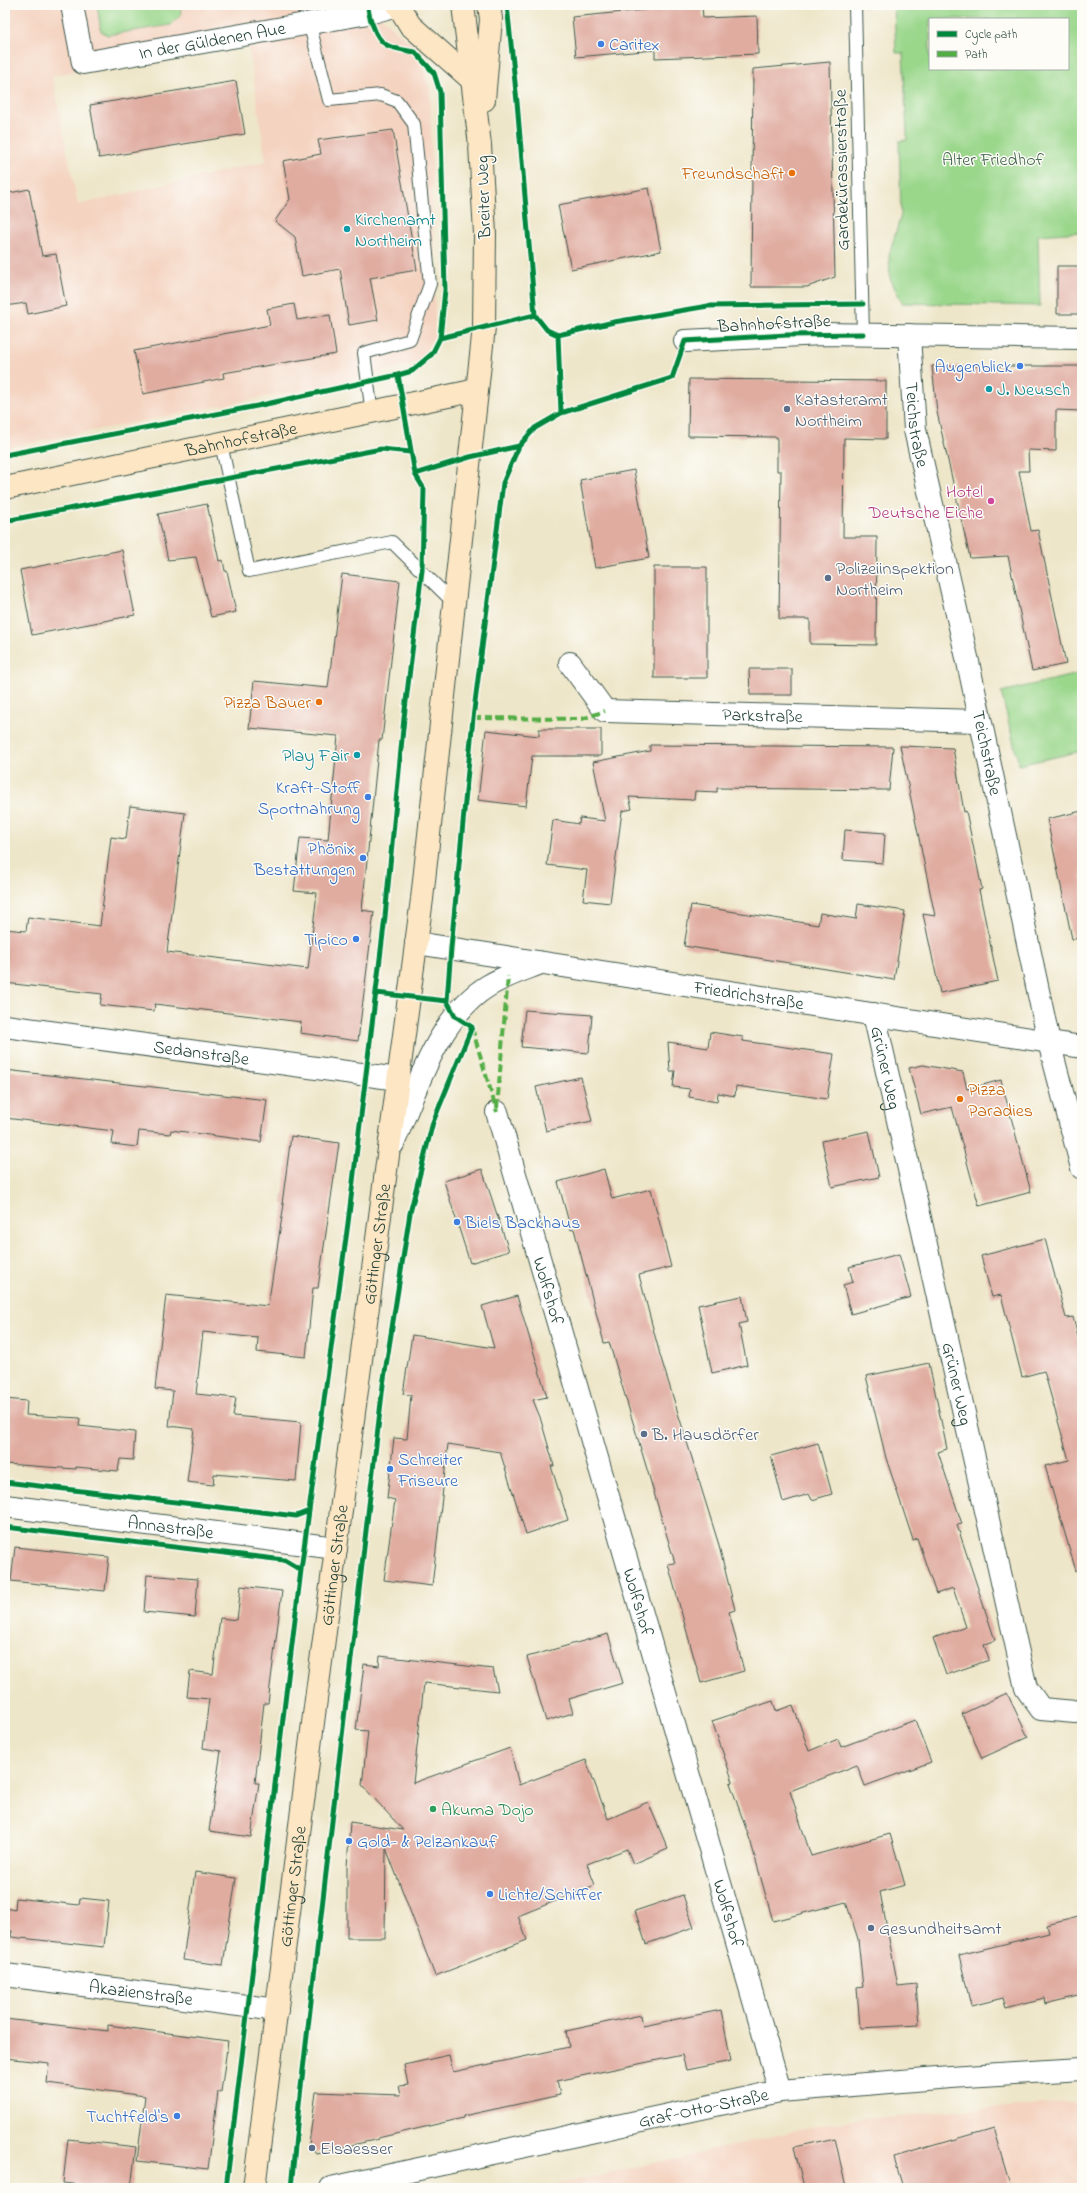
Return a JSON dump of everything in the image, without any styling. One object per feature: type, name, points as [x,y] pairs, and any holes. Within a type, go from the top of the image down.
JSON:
[{"type":"main road","points":[[398,5],[410,25],[472,80]]},
{"type":"main road","name":"Breiter Weg","points":[[453,602],[484,327],[485,234],[480,145],[463,5]]},
{"type":"main road","points":[[480,145],[491,19],[489,5]]},
{"type":"main road","name":"Bahnhofstraße","points":[[5,488],[372,414],[477,390]]},
{"type":"main road","name":"Göttinger Straße","points":[[254,2188],[387,1156],[416,943],[453,602]]},
{"type":"street","name":"In der Güldenen Aue","points":[[72,5],[83,63],[383,10],[398,5]]},
{"type":"street","name":"Bahnhofstraße","points":[[685,342],[808,334],[1082,338]]},
{"type":"street","name":"Teichstraße","points":[[909,335],[915,430],[968,662],[979,722],[1049,1042],[1082,1168]]},
{"type":"street","name":"Parkstraße","points":[[570,663],[605,711],[979,722]]},
{"type":"street","name":"Friedrichstraße","points":[[416,943],[1082,1047]]},
{"type":"street","points":[[387,1156],[428,1061],[455,1016],[487,987],[541,963]]},
{"type":"street","name":"Grüner Weg","points":[[874,1014],[1026,1688],[1041,1709],[1075,1712],[1082,1710]]},
{"type":"street","name":"Sedanstraße","points":[[5,1026],[398,1079]]},
{"type":"street","name":"Wolfshof","points":[[497,1112],[780,2091]]},
{"type":"street","name":"Annastraße","points":[[5,1506],[336,1548]]},
{"type":"street","name":"Akazienstraße","points":[[5,1974],[277,2010]]},
{"type":"street","name":"Graf-Otto-Straße","points":[[330,2188],[780,2091],[950,2077],[1082,2069]]},
{"type":"lane","name":"Gardekürassierstraße","points":[[855,5],[863,334]]},
{"type":"lane","points":[[310,22],[328,100],[381,95],[397,101],[414,124],[430,284],[410,340],[364,353],[372,414]]},
{"type":"lane","points":[[221,444],[249,571],[392,542],[453,602]]},
{"type":"shaded area","points":[[5,5],[378,5],[380,16],[415,47],[430,89],[435,303],[434,337],[418,362],[367,377],[5,448]],"holes":[[[247,36],[266,161],[78,205],[52,76]]]},
{"type":"shaded area","points":[[1082,2101],[1082,2188],[541,2188],[847,2120]]},
{"type":"green space","points":[[97,5],[180,5],[181,15],[171,25],[107,35],[101,31]]},
{"type":"green space","name":"Alter Friedhof","points":[[894,5],[1082,5],[1082,232],[1038,235],[1040,306],[902,303],[890,278],[889,255],[901,215],[899,141],[907,140],[903,53],[896,53]]},
{"type":"green space","points":[[1082,673],[1082,751],[1019,765],[1001,692]]},
{"type":"building","points":[[702,5],[703,18],[757,16],[758,54],[655,58],[655,50],[576,57],[572,17],[654,9],[654,7]]},
{"type":"building","name":"Freundschaft","points":[[830,62],[835,277],[807,287],[751,287],[753,69]]},
{"type":"building","points":[[236,81],[245,134],[99,158],[90,105]]},
{"type":"building","name":"Kirchenamt Northeim","points":[[393,130],[417,270],[370,278],[378,320],[349,325],[340,269],[302,276],[295,237],[275,221],[290,199],[283,161],[321,154],[318,140]]},
{"type":"building","points":[[649,188],[661,251],[571,269],[558,205]]},
{"type":"building","points":[[29,189],[42,256],[56,254],[66,306],[28,314],[26,303],[5,306],[5,194]]},
{"type":"building","points":[[1057,266],[1082,266],[1082,314],[1057,314]]},
{"type":"building","points":[[294,304],[297,320],[330,315],[336,354],[223,373],[224,378],[143,394],[134,351],[270,325],[267,309]]},
{"type":"building","points":[[932,366],[1082,366],[1082,411],[1056,410],[1056,451],[1028,450],[1029,471],[1019,471],[1031,531],[1038,530],[1066,664],[1032,671],[1008,556],[970,558],[937,412]]},
{"type":"building","points":[[689,379],[886,381],[886,439],[844,438],[843,537],[877,537],[876,645],[810,644],[810,619],[779,619],[781,471],[777,471],[777,437],[688,436]]},
{"type":"building","points":[[634,470],[649,558],[595,568],[580,480]]},
{"type":"building","points":[[207,504],[219,561],[223,560],[225,571],[227,571],[236,612],[211,617],[196,557],[168,560],[158,514]]},
{"type":"building","points":[[122,550],[135,615],[32,635],[20,570]]},
{"type":"building","points":[[654,567],[707,567],[707,678],[654,678]]},
{"type":"building","points":[[342,574],[400,581],[382,740],[379,740],[362,910],[374,912],[358,1041],[300,1033],[301,1022],[155,1004],[154,1011],[100,1005],[102,994],[5,983],[5,929],[26,931],[28,917],[100,926],[111,837],[126,839],[130,806],[185,813],[167,952],[308,969],[317,893],[294,891],[300,838],[328,840],[338,736],[249,728],[254,681],[328,688]]},
{"type":"building","points":[[749,669],[792,669],[792,695],[750,695]]},
{"type":"building","points":[[539,729],[601,729],[601,756],[532,756],[526,806],[478,800],[486,730],[539,736]]},
{"type":"building","points":[[650,745],[893,747],[889,790],[717,788],[717,792],[695,791],[694,800],[629,797],[632,809],[622,811],[610,903],[583,900],[587,870],[547,865],[553,820],[579,824],[580,818],[605,821],[593,762],[650,751]]},
{"type":"building","points":[[900,746],[953,748],[964,812],[966,811],[982,889],[979,890],[998,981],[940,993],[923,914],[935,916]]},
{"type":"building","points":[[1082,811],[1082,938],[1072,939],[1047,819]]},
{"type":"building","points":[[845,830],[885,833],[883,863],[843,860]]},
{"type":"building","points":[[858,904],[905,911],[894,980],[684,946],[691,905],[818,925],[820,913],[856,919]]},
{"type":"building","points":[[525,1010],[592,1015],[589,1053],[521,1047]]},
{"type":"building","points":[[710,1032],[743,1037],[743,1041],[834,1054],[827,1099],[736,1086],[735,1096],[718,1093],[717,1102],[689,1097],[690,1089],[673,1087],[675,1071],[670,1071],[668,1042],[708,1048]]},
{"type":"building","points":[[923,1065],[963,1072],[967,1089],[1001,1080],[1031,1192],[979,1206],[952,1107],[921,1114],[909,1068]]},
{"type":"building","points":[[5,1070],[267,1100],[261,1142],[171,1130],[170,1134],[139,1131],[137,1147],[112,1144],[114,1131],[5,1118]]},
{"type":"building","points":[[581,1077],[592,1121],[546,1131],[536,1087]]},
{"type":"building","points":[[869,1131],[879,1177],[832,1187],[822,1141]]},
{"type":"building","points":[[291,1136],[339,1143],[318,1288],[313,1288],[306,1357],[257,1352],[258,1338],[203,1332],[196,1394],[236,1398],[233,1416],[301,1422],[296,1481],[214,1474],[213,1485],[187,1482],[194,1429],[169,1426],[173,1391],[155,1389],[166,1295],[268,1306],[284,1204],[282,1204]]},
{"type":"building","points":[[482,1169],[509,1251],[470,1263],[444,1181]]},
{"type":"building","points":[[604,1169],[612,1199],[651,1189],[671,1267],[639,1275],[660,1355],[718,1542],[735,1610],[729,1612],[744,1671],[701,1683],[668,1564],[675,1563],[609,1342],[604,1343],[574,1229],[571,1230],[558,1182]]},
{"type":"building","points":[[1045,1239],[1066,1318],[1073,1317],[1082,1353],[1082,1570],[1076,1571],[1045,1466],[1069,1460],[1044,1371],[1022,1377],[1001,1295],[992,1297],[981,1256]]},
{"type":"building","points":[[899,1254],[911,1297],[851,1314],[843,1285],[853,1282],[849,1267]]},
{"type":"building","points":[[517,1296],[547,1397],[533,1400],[540,1417],[554,1466],[551,1466],[568,1520],[526,1534],[500,1452],[448,1444],[432,1586],[384,1580],[395,1500],[387,1498],[394,1438],[407,1439],[411,1395],[403,1394],[412,1335],[494,1348],[482,1306]]},
{"type":"building","points":[[742,1296],[747,1322],[739,1324],[747,1365],[712,1373],[698,1305]]},
{"type":"building","points":[[929,1363],[947,1449],[938,1452],[962,1524],[957,1525],[995,1640],[984,1645],[989,1660],[946,1675],[933,1638],[966,1627],[953,1588],[936,1594],[917,1538],[913,1540],[886,1458],[866,1376]]},
{"type":"building","points":[[5,1399],[27,1401],[26,1415],[80,1418],[79,1426],[135,1432],[133,1460],[120,1459],[118,1471],[76,1467],[76,1469],[5,1464]]},
{"type":"building","points":[[818,1443],[832,1494],[812,1500],[809,1494],[783,1502],[771,1456]]},
{"type":"building","points":[[15,1547],[109,1557],[105,1591],[11,1581]]},
{"type":"building","points":[[147,1575],[198,1579],[195,1617],[144,1612]]},
{"type":"building","points":[[241,1586],[282,1591],[268,1703],[264,1703],[255,1783],[259,1783],[251,1837],[209,1831],[221,1751],[203,1748],[209,1699],[187,1697],[190,1671],[213,1674],[220,1618],[237,1620]]},
{"type":"building","points":[[608,1634],[623,1683],[569,1699],[573,1713],[546,1721],[527,1657]]},
{"type":"building","points":[[380,1656],[493,1669],[498,1691],[424,1683],[413,1783],[510,1748],[519,1785],[586,1760],[608,1819],[648,1802],[668,1849],[633,1864],[627,1849],[587,1864],[595,1885],[518,1916],[527,1940],[435,1976],[386,1848],[385,1938],[347,1938],[347,1867],[350,1822],[403,1830],[362,1785],[368,1731],[356,1730],[364,1664],[379,1666]]},
{"type":"building","points":[[1007,1693],[1028,1737],[982,1758],[962,1714]]},
{"type":"building","points":[[773,1701],[776,1711],[793,1705],[809,1751],[838,1739],[841,1747],[915,1720],[931,1762],[865,1786],[857,1765],[790,1791],[811,1856],[890,1834],[905,1885],[880,1892],[898,1986],[916,1984],[919,2025],[860,2028],[857,1988],[863,1987],[858,1939],[846,1902],[773,1921],[751,1843],[730,1783],[733,1782],[712,1721]]},
{"type":"building","points":[[195,1872],[236,1878],[223,1965],[183,1960]]},
{"type":"building","points":[[683,1895],[694,1927],[646,1944],[635,1911]]},
{"type":"building","points":[[16,1898],[79,1905],[80,1898],[109,1901],[104,1947],[11,1937],[12,1931],[5,1930],[5,1908],[15,1910]]},
{"type":"building","points":[[1082,1916],[1082,1995],[1045,2004],[1044,1998],[1006,2008],[1003,1998],[971,2006],[959,1955],[1049,1933],[1047,1925]]},
{"type":"building","points":[[721,2010],[731,2061],[686,2070],[682,2055],[557,2081],[560,2095],[463,2116],[463,2118],[378,2138],[379,2139],[316,2153],[309,2144],[316,2092],[401,2095],[399,2086],[408,2085],[404,2065],[449,2055],[453,2072],[569,2047],[566,2031],[641,2015],[643,2026]]},
{"type":"building","points":[[5,2019],[108,2031],[108,2025],[228,2041],[221,2092],[218,2092],[208,2169],[137,2161],[145,2096],[47,2083],[49,2063],[5,2058]]},
{"type":"building","points":[[993,2128],[1011,2188],[903,2188],[894,2157]]},
{"type":"building","points":[[835,2138],[846,2188],[804,2188],[794,2147]]},
{"type":"building","points":[[68,2139],[136,2147],[131,2188],[111,2188],[63,2183]]},
{"type":"marked path","points":[[473,718],[582,719],[605,711]]},
{"type":"marked path","points":[[497,1108],[508,976]]},
{"type":"marked path","points":[[472,1028],[497,1112]]},
{"type":"cycle path","points":[[226,2188],[301,1570],[348,1223],[385,917],[404,718],[422,570],[424,489],[415,474],[398,375],[412,371],[432,354],[440,338],[445,290],[440,92],[434,73],[415,52],[394,48],[384,43],[380,39],[376,34],[371,21],[368,5]]},
{"type":"cycle path","points":[[507,5],[517,102],[535,315]]},
{"type":"cycle path","points":[[558,335],[614,322],[708,306],[863,304]]},
{"type":"cycle path","points":[[415,474],[470,457],[519,446],[535,428],[561,413],[558,335],[547,330],[535,315],[440,338]]},
{"type":"cycle path","points":[[561,413],[672,378],[685,341],[787,335],[863,334]]},
{"type":"cycle path","points":[[5,455],[257,406],[398,375]]},
{"type":"cycle path","points":[[291,2188],[299,2104],[383,1385],[410,1213],[433,1122],[472,1027],[455,1016],[447,1001],[451,948],[473,718],[503,483],[519,446]]},
{"type":"cycle path","points":[[5,521],[381,449],[410,452]]},
{"type":"cycle path","points":[[376,993],[447,1001]]},
{"type":"cycle path","points":[[5,1482],[296,1516],[309,1511]]},
{"type":"cycle path","points":[[5,1527],[284,1560],[301,1570]]},
{"type":"place","name":"Caritex","points":[[601,44]]},
{"type":"place","name":"Freundschaft","points":[[792,173]]},
{"type":"place","name":"Kirchenamt Northeim","points":[[347,229]]},
{"type":"place","name":"Augenblick","points":[[1020,366]]},
{"type":"place","name":"J. Neusch","points":[[989,389]]},
{"type":"place","name":"Katasteramt Northeim","points":[[787,409]]},
{"type":"place","name":"Hotel Deutsche Eiche","points":[[991,501]]},
{"type":"place","name":"Polizeiinspektion Northeim","points":[[828,578]]},
{"type":"place","name":"Pizza Bauer","points":[[319,702]]},
{"type":"place","name":"Play Fair","points":[[357,755]]},
{"type":"place","name":"Kraft-Stoff Sportnahrung","points":[[368,797]]},
{"type":"place","name":"Phönix Bestattungen","points":[[363,858]]},
{"type":"place","name":"Tipico","points":[[356,939]]},
{"type":"place","name":"Pizza Paradies","points":[[960,1099]]},
{"type":"place","name":"Biels Backhaus","points":[[457,1222]]},
{"type":"place","name":"B. Hausdörfer","points":[[644,1434]]},
{"type":"place","name":"Schreiter Friseure","points":[[390,1469]]},
{"type":"place","name":"Akuma Dojo","points":[[433,1809]]},
{"type":"place","name":"Gold- & Pelzankauf","points":[[349,1841]]},
{"type":"place","name":"Lichte/Schiffer","points":[[490,1894]]},
{"type":"place","name":"Gesundheitsamt","points":[[871,1928]]},
{"type":"place","name":"Tuchtfeld's","points":[[177,2116]]},
{"type":"place","name":"Elsaesser","points":[[312,2148]]}]
